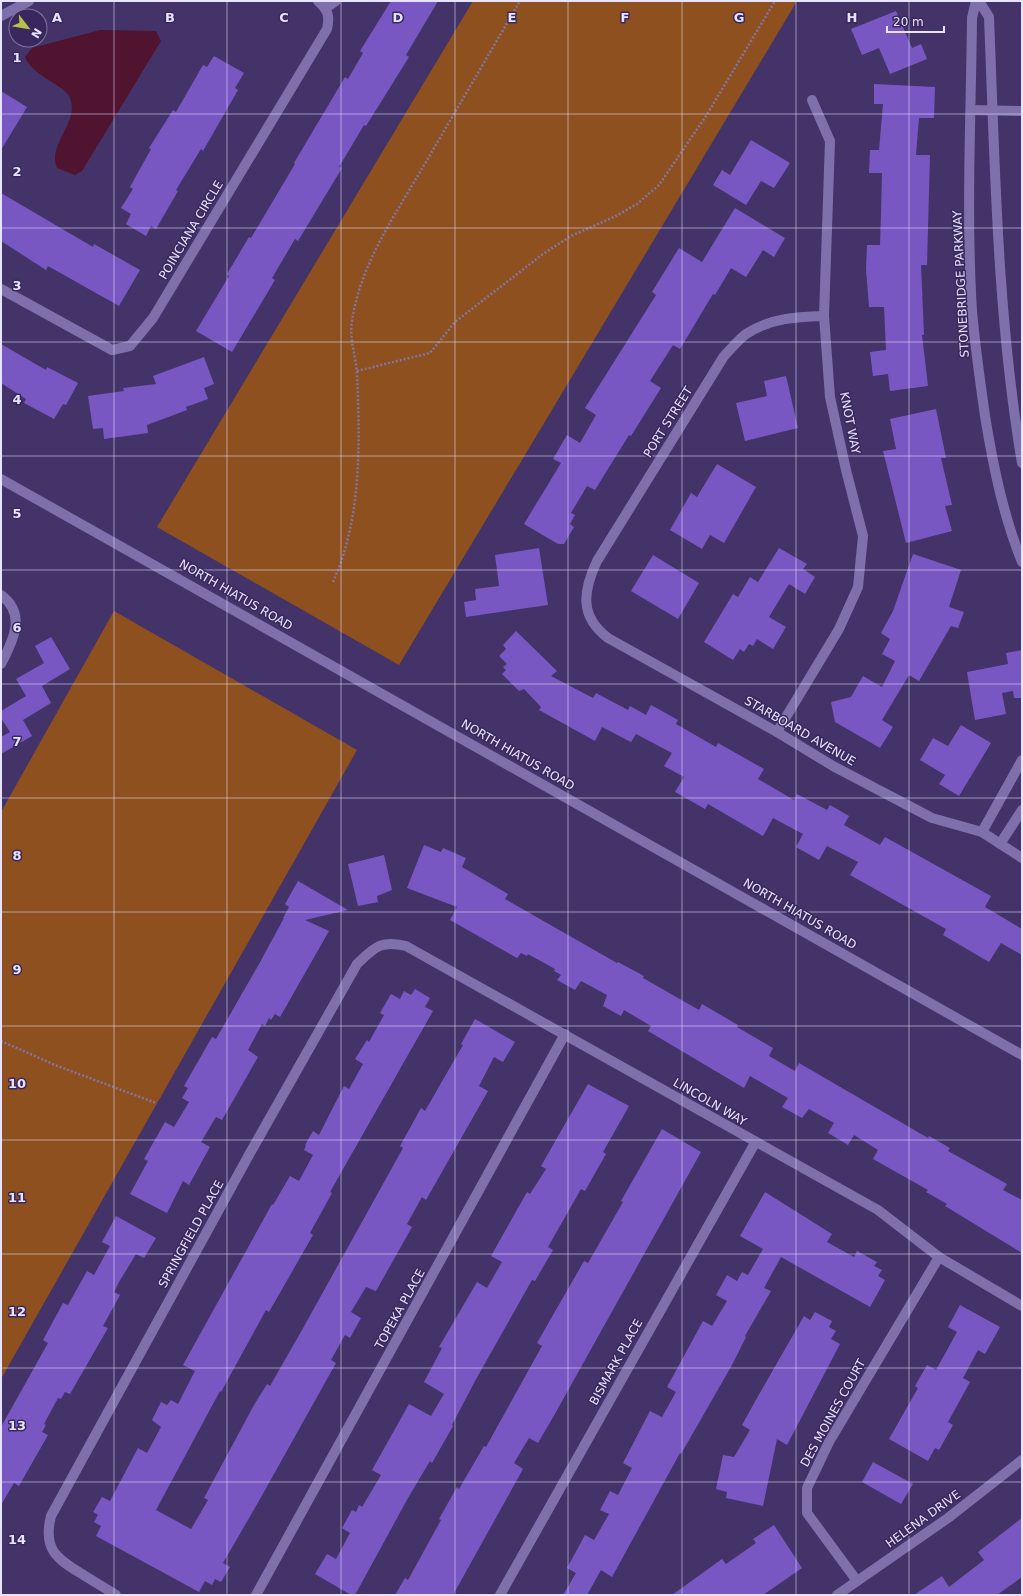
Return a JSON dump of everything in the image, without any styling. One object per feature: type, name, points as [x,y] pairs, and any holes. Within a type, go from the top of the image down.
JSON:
[{"type":"street","points":[[1,16],[28,1]]},
{"type":"street","points":[[318,1],[326,8],[336,1]]},
{"type":"street","name":"STONEBRIDGE PARKWAY","points":[[978,1],[972,18],[970,242],[972,310],[978,370],[999,491],[1022,562]]},
{"type":"street","name":"STONEBRIDGE PARKWAY","points":[[978,1],[989,17],[1004,315],[1011,400],[1022,463]]},
{"type":"street","name":"POINCIANA CIRCLE","points":[[1,289],[112,350],[130,346],[153,318],[328,29],[330,18],[326,8]]},
{"type":"street","name":"KNOT WAY","points":[[777,732],[839,629],[858,587],[863,536],[830,397],[824,316],[830,141],[812,100]]},
{"type":"street","points":[[971,110],[1022,111]]},
{"type":"street","name":"PORT STREET","points":[[586,602],[588,580],[597,561],[724,356],[746,334],[772,321],[794,317],[824,316]]},
{"type":"street","name":"NORTH HIATUS ROAD","points":[[1,479],[1022,1055]]},
{"type":"street","points":[[1,595],[13,610],[17,622],[12,644],[1,664]]},
{"type":"street","name":"STARBOARD AVENUE","points":[[586,602],[592,621],[598,630],[608,638],[777,732],[833,766],[932,818],[982,832],[1022,858]]},
{"type":"street","points":[[982,832],[1022,760]]},
{"type":"street","points":[[1000,844],[1022,810]]},
{"type":"street","name":"LINCOLN WAY","points":[[376,947],[391,943],[406,946],[565,1034],[755,1143],[878,1210],[939,1257],[1022,1306]]},
{"type":"street","name":"SPRINGFIELD PLACE","points":[[116,1595],[62,1563],[53,1552],[49,1542],[48,1529],[51,1516],[250,1153],[358,964],[376,947]]},
{"type":"street","name":"TOPEKA PLACE","points":[[256,1595],[565,1034]]},
{"type":"street","name":"BISMARK PLACE","points":[[500,1595],[755,1143]]},
{"type":"street","name":"DES MOINES COURT","points":[[857,1581],[807,1512],[807,1488],[830,1442],[939,1257]]},
{"type":"street","name":"HELENA DRIVE","points":[[837,1595],[948,1518],[1022,1460]]},
{"type":"path","points":[[333,582],[351,528],[358,462],[357,372],[352,350],[351,322],[358,292],[380,240],[520,1]]},
{"type":"path","points":[[357,372],[430,353],[455,322],[543,254],[571,236],[637,204],[659,185],[706,116],[775,1]]},
{"type":"path","points":[[1,1045],[2,1041],[55,1065],[156,1103]]},
{"type":"shaded area","points":[[473,1],[797,1],[399,665],[157,527]]},
{"type":"shaded area","points":[[100,30],[156,31],[161,41],[82,171],[75,175],[57,168],[55,159],[59,141],[71,116],[72,107],[70,98],[62,89],[34,70],[25,57],[32,48],[48,48],[48,44]]},
{"type":"shaded area","points":[[114,611],[357,750],[1,1379],[1,812]]},
{"type":"building","points":[[391,1],[438,1],[406,55],[409,57],[366,126],[364,125],[339,167],[342,168],[298,241],[295,239],[272,278],[275,280],[232,352],[196,331],[229,276],[227,274],[249,237],[251,238],[345,77],[348,79],[363,53],[360,51]]},
{"type":"building","points":[[896,11],[912,48],[921,44],[927,59],[890,74],[879,48],[862,55],[851,29]]},
{"type":"building","points":[[214,56],[244,73],[235,88],[238,90],[203,151],[201,149],[176,190],[178,191],[156,229],[151,226],[146,236],[126,224],[131,214],[121,208],[133,189],[130,187],[151,149],[149,148],[173,110],[176,112],[203,65],[207,67]]},
{"type":"building","points":[[874,84],[935,87],[934,118],[919,118],[916,155],[930,155],[927,265],[921,265],[924,335],[922,335],[928,386],[890,391],[888,374],[873,376],[870,352],[886,350],[884,307],[869,307],[866,269],[867,245],[880,245],[882,173],[869,173],[870,150],[879,150],[883,104],[874,104]]},
{"type":"building","points":[[1,91],[27,107],[1,150]]},
{"type":"building","points":[[751,140],[790,163],[774,188],[761,181],[746,205],[713,185],[722,170],[730,175]]},
{"type":"building","points":[[1,193],[93,247],[94,244],[140,270],[119,306],[48,266],[46,270],[1,241]]},
{"type":"building","points":[[735,208],[785,238],[774,257],[763,250],[746,277],[731,268],[715,295],[713,294],[680,349],[673,345],[650,381],[661,388],[631,436],[629,435],[595,490],[587,486],[571,513],[575,515],[570,524],[574,527],[564,544],[558,544],[524,524],[561,463],[553,459],[567,435],[580,443],[596,415],[585,408],[656,295],[652,292],[679,248],[702,262]]},
{"type":"building","points":[[1,344],[46,370],[47,367],[78,383],[66,405],[63,404],[54,419],[24,403],[26,399],[1,383]]},
{"type":"building","points":[[204,357],[214,384],[204,388],[208,399],[186,407],[187,410],[147,425],[148,433],[104,439],[103,428],[93,429],[88,396],[124,391],[123,388],[156,384],[153,376]]},
{"type":"building","points":[[786,376],[798,428],[745,441],[736,403],[767,396],[764,381]]},
{"type":"building","points":[[936,409],[946,458],[941,458],[952,505],[945,506],[952,531],[906,543],[883,451],[896,449],[890,419]]},
{"type":"building","points":[[717,464],[756,487],[724,543],[710,535],[702,549],[670,530],[691,493],[697,497]]},
{"type":"building","points":[[539,548],[548,605],[466,617],[464,602],[476,600],[475,589],[499,586],[495,555]]},
{"type":"building","points":[[779,548],[807,564],[803,569],[815,577],[805,594],[789,584],[769,617],[786,627],[773,649],[757,639],[753,646],[749,644],[744,652],[740,649],[733,660],[704,642],[733,594],[738,597],[750,577],[758,582]]},
{"type":"building","points":[[913,554],[961,570],[949,607],[964,612],[958,628],[951,626],[919,681],[909,675],[882,720],[893,727],[880,748],[835,722],[831,702],[851,697],[863,676],[882,687],[895,661],[882,654],[890,639],[881,633],[893,611]]},
{"type":"building","points":[[653,555],[699,583],[678,619],[631,591]]},
{"type":"building","points":[[516,631],[557,671],[551,676],[593,698],[596,693],[628,710],[630,706],[646,715],[651,705],[678,720],[676,724],[716,747],[718,743],[764,769],[758,779],[794,800],[797,794],[827,810],[830,805],[849,816],[844,825],[880,845],[885,837],[991,896],[985,907],[1022,929],[1022,955],[1001,943],[989,962],[943,935],[946,929],[850,875],[858,862],[827,846],[819,860],[796,847],[803,834],[773,818],[763,836],[708,804],[705,809],[675,792],[684,777],[664,766],[672,753],[636,734],[631,742],[602,727],[595,741],[539,710],[541,707],[524,689],[519,691],[502,674],[506,670],[503,667],[507,664],[499,656],[506,649],[503,645]]},
{"type":"building","points":[[51,637],[70,669],[42,686],[51,703],[23,720],[32,736],[1,754],[1,737],[10,732],[1,718],[1,711],[26,696],[16,679],[44,663],[35,646]]},
{"type":"building","points":[[1022,650],[1022,698],[1014,698],[1013,691],[1002,693],[1006,714],[975,720],[967,672],[1008,664],[1006,653]]},
{"type":"building","points":[[961,725],[991,743],[959,796],[939,784],[945,775],[920,760],[933,738],[948,746]]},
{"type":"building","points":[[424,845],[441,852],[443,848],[466,858],[462,867],[508,894],[505,899],[617,963],[618,962],[644,976],[643,978],[699,1010],[702,1004],[738,1025],[737,1027],[773,1048],[769,1056],[795,1071],[799,1063],[928,1138],[929,1136],[950,1148],[948,1151],[1007,1184],[1003,1190],[1022,1200],[1022,1253],[945,1206],[947,1204],[926,1192],[928,1190],[873,1159],[878,1150],[854,1135],[848,1145],[828,1133],[834,1123],[809,1109],[802,1118],[782,1107],[788,1098],[750,1076],[744,1088],[648,1031],[651,1026],[624,1010],[621,1016],[603,1006],[607,995],[581,981],[575,990],[557,980],[561,975],[554,971],[555,969],[528,954],[527,956],[521,953],[517,958],[450,920],[457,907],[407,888]]},
{"type":"building","points":[[384,855],[392,890],[377,896],[378,902],[358,906],[348,864]]},
{"type":"building","points":[[298,881],[348,910],[305,920],[329,931],[280,1017],[275,1014],[271,1020],[269,1018],[265,1026],[262,1024],[248,1050],[258,1057],[222,1120],[216,1117],[201,1142],[210,1147],[189,1185],[183,1181],[167,1213],[130,1194],[148,1161],[144,1159],[165,1122],[174,1127],[189,1102],[182,1098],[188,1088],[184,1086],[212,1037],[216,1039],[259,964],[284,918],[289,907],[285,904]]},
{"type":"building","points":[[415,989],[430,998],[425,1007],[433,1011],[330,1192],[332,1193],[310,1233],[313,1235],[269,1312],[266,1310],[221,1392],[220,1391],[156,1510],[191,1529],[208,1500],[204,1498],[254,1405],[267,1384],[270,1386],[403,1148],[400,1146],[421,1108],[425,1111],[463,1045],[461,1044],[475,1019],[515,1042],[503,1062],[494,1057],[479,1086],[488,1091],[426,1200],[422,1197],[407,1224],[412,1227],[376,1291],[366,1287],[351,1312],[361,1318],[350,1338],[345,1335],[331,1360],[336,1363],[223,1563],[230,1567],[221,1582],[215,1579],[212,1585],[205,1581],[199,1592],[96,1536],[101,1526],[94,1522],[98,1515],[93,1512],[102,1497],[110,1501],[138,1448],[147,1453],[161,1427],[152,1420],[161,1402],[167,1405],[171,1400],[178,1404],[195,1371],[183,1365],[272,1204],[273,1205],[290,1176],[299,1181],[313,1155],[304,1150],[305,1145],[313,1131],[319,1135],[344,1086],[349,1089],[363,1064],[355,1059],[367,1040],[369,1042],[384,1015],[380,1013],[391,994],[400,999],[404,991],[411,995]]},
{"type":"building","points":[[588,1084],[629,1106],[603,1152],[606,1154],[585,1191],[581,1189],[548,1247],[553,1250],[535,1281],[532,1280],[475,1381],[452,1425],[453,1426],[432,1463],[430,1461],[408,1498],[355,1595],[351,1595],[315,1574],[327,1554],[336,1559],[350,1533],[342,1528],[352,1510],[356,1512],[359,1505],[362,1507],[381,1475],[372,1470],[409,1404],[431,1416],[444,1394],[424,1382],[442,1348],[439,1347],[477,1282],[487,1288],[502,1262],[491,1256],[527,1192],[530,1194],[546,1169],[541,1166]]},
{"type":"building","points":[[662,1129],[701,1152],[538,1443],[529,1438],[514,1463],[523,1469],[453,1595],[395,1595],[405,1578],[408,1580],[441,1520],[439,1519],[457,1487],[459,1489],[484,1446],[486,1447],[542,1346],[537,1343],[584,1261],[588,1263]]},
{"type":"building","points":[[765,1192],[832,1234],[827,1242],[854,1257],[857,1251],[877,1262],[874,1266],[882,1270],[878,1276],[885,1280],[870,1307],[781,1257],[764,1288],[771,1291],[745,1336],[746,1337],[732,1365],[681,1454],[680,1453],[612,1577],[601,1570],[587,1595],[563,1595],[576,1573],[567,1568],[585,1535],[594,1540],[609,1514],[600,1510],[610,1491],[618,1495],[632,1468],[623,1463],[650,1411],[662,1417],[676,1392],[667,1387],[703,1321],[712,1326],[727,1301],[716,1295],[727,1275],[737,1281],[742,1272],[748,1275],[763,1249],[740,1236]]},
{"type":"building","points":[[116,1216],[156,1238],[144,1258],[136,1254],[119,1282],[114,1292],[120,1295],[103,1326],[108,1328],[70,1394],[65,1392],[61,1399],[58,1398],[44,1424],[46,1425],[42,1432],[48,1435],[19,1486],[14,1483],[1,1505],[1,1427],[48,1343],[43,1340],[63,1303],[68,1305],[87,1271],[94,1275],[110,1246],[102,1242]]},
{"type":"building","points":[[960,1305],[1000,1327],[985,1354],[978,1350],[963,1378],[970,1382],[948,1422],[953,1425],[939,1450],[935,1448],[928,1461],[889,1439],[918,1388],[915,1386],[927,1365],[936,1370],[957,1332],[948,1327]]},
{"type":"building","points":[[815,1312],[832,1321],[829,1327],[836,1331],[831,1339],[840,1344],[787,1445],[777,1439],[763,1506],[726,1498],[727,1492],[716,1489],[723,1455],[734,1457],[750,1430],[742,1425],[757,1398],[804,1316],[810,1320]]},
{"type":"building","points":[[873,1462],[913,1484],[901,1504],[862,1482]]},
{"type":"building","points":[[1022,1518],[1022,1577],[997,1595],[914,1595],[942,1576],[949,1587],[984,1560],[978,1552]]},
{"type":"building","points":[[774,1525],[802,1568],[763,1595],[672,1595],[722,1559],[726,1564],[756,1543],[753,1539]]}]
